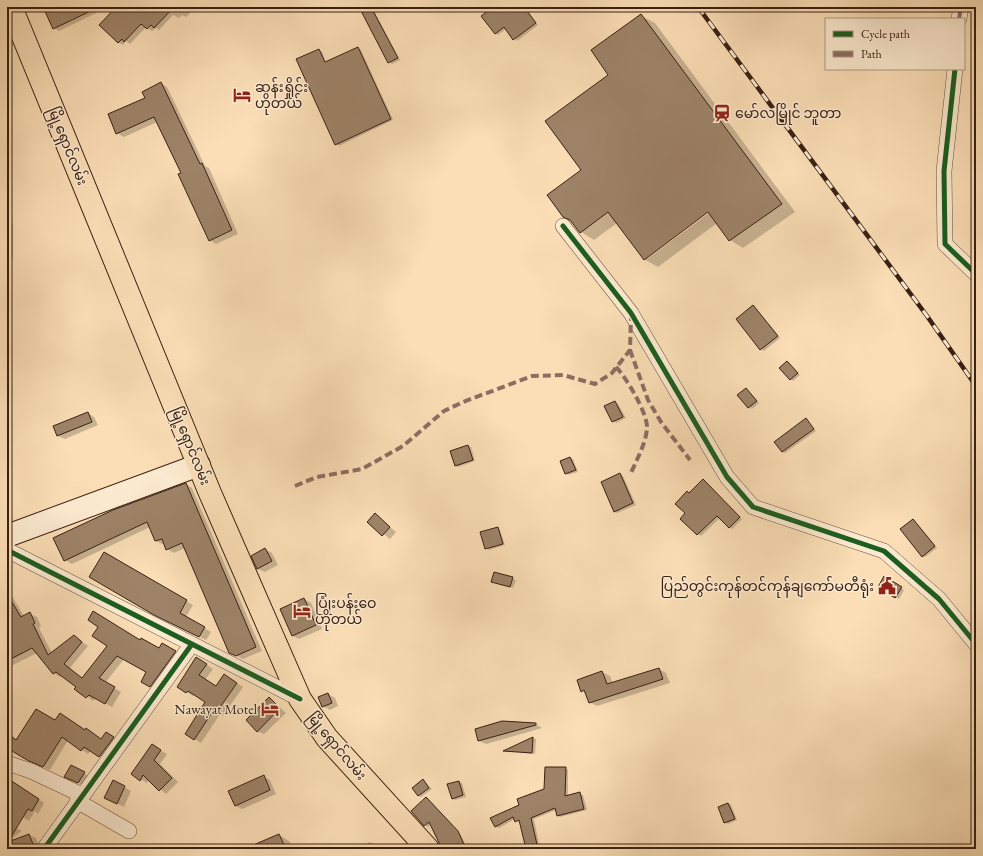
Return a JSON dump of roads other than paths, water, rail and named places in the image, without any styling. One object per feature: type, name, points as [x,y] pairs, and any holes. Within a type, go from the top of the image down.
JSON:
[{"type":"highway","name":"မြို့ရှောင်လမ်း","points":[[11,7],[199,465],[300,699],[327,738],[428,849]]},
{"type":"main road","points":[[7,536],[199,465]]},
{"type":"street","points":[[959,18],[961,7]]},
{"type":"street","points":[[955,70],[944,171],[945,244],[976,274]]},
{"type":"street","points":[[563,226],[631,313],[726,477],[753,507],[884,551],[939,599],[976,644]]},
{"type":"street","points":[[7,550],[300,699]]},
{"type":"street","points":[[44,849],[79,798],[192,644]]},
{"type":"street","points":[[7,762],[31,771],[79,798],[129,830]]},
{"type":"railway","points":[[698,7],[927,316],[976,386]]},
{"type":"place","name":"ဆန်းရှိုင်း ဟိုတယ်","points":[[242,95]]},
{"type":"place","name":"မော်လမြိုင် ဘူတာ","points":[[722,113]]},
{"type":"place","name":"ပြည်တွင်းကုန်တင်ကုန်ချကော်မတီရုံး","points":[[887,586]]},
{"type":"place","name":"ပြုံးပန်းဝေ ဟိုတယ်","points":[[302,611]]},
{"type":"place","name":"Nawayat Motel","points":[[270,709]]}]
